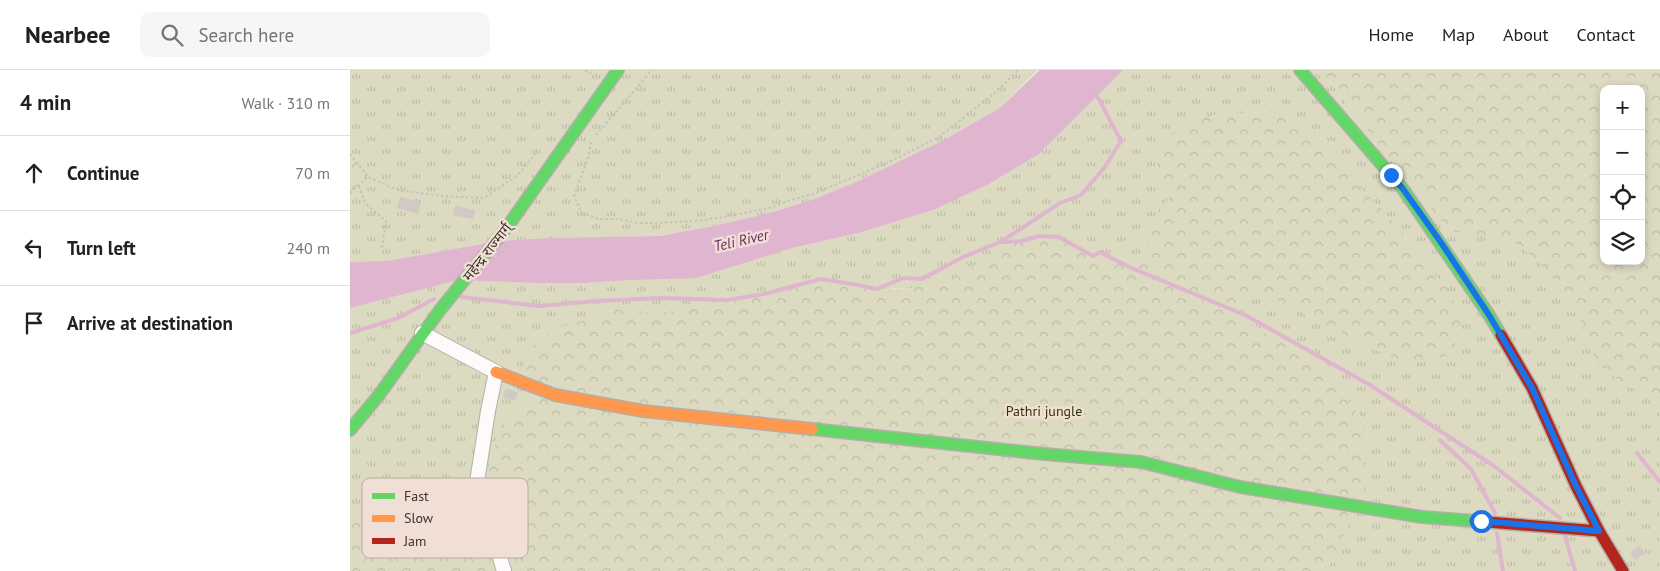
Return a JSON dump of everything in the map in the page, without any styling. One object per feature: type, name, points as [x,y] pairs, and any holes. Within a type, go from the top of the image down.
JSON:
[{"type":"main road","name":"महेन्द्र राज्मार्ग्","points":[[350,430],[379,395],[422,333],[508,226],[618,70]]},
{"type":"main road","points":[[1300,70],[1403,189],[1489,315],[1532,388],[1576,486],[1599,531],[1623,571]]},
{"type":"main road","points":[[496,372],[555,395],[643,411],[1044,454],[1141,462],[1240,487],[1422,517],[1599,531]]},
{"type":"street","points":[[422,333],[496,372],[478,478]]},
{"type":"street","points":[[500,558],[504,571]]},
{"type":"path","points":[[652,70],[591,140],[588,159],[574,196],[582,213],[599,218],[657,224],[698,221],[773,207],[811,194],[887,163],[939,137],[998,91],[1018,70]]},
{"type":"path","points":[[350,154],[368,177],[398,190],[442,196],[484,198],[518,175],[539,149]]},
{"type":"path","points":[[350,193],[368,177]]},
{"type":"path","points":[[359,186],[365,203],[386,221],[382,248]]},
{"type":"green space","points":[[350,70],[1037,70],[1000,108],[942,141],[854,183],[812,200],[773,212],[660,236],[500,241],[387,261],[350,262],[350,193],[368,177],[350,154]]},
{"type":"green space","points":[[1123,70],[1321,70],[1371,135],[1501,239],[1519,245],[1551,274],[1564,292],[1584,328],[1589,346],[1599,366],[1630,388],[1660,404],[1660,571],[1327,571],[1348,526],[1360,506],[1364,489],[1364,450],[1369,431],[1359,414],[1309,358],[1259,329],[1245,315],[1242,296],[1262,295],[1280,301],[1369,347],[1444,285],[1419,256],[1409,241],[1345,171],[1321,138],[1308,126],[1288,116],[1270,112],[1214,115],[1164,139],[1152,152],[1163,178],[1174,193],[1149,222],[1146,260],[1129,267],[1110,265],[1059,237],[1040,236],[1004,247],[954,279],[914,288],[877,289],[821,279],[764,294],[671,312],[634,313],[616,309],[562,327],[545,336],[531,347],[527,384],[529,403],[515,414],[495,446],[486,478],[362,478],[362,517],[350,515],[350,308],[458,280],[584,283],[629,280],[792,248],[862,232],[933,210],[987,185],[1039,154]]},
{"type":"green space","points":[[1321,70],[1660,70],[1660,404],[1630,388],[1599,366],[1589,346],[1584,328],[1564,292],[1551,274],[1519,245],[1501,239],[1450,231],[1371,135]]},
{"type":"green space","name":"Pathri jungle","points":[[1270,112],[1288,116],[1308,126],[1321,138],[1345,171],[1398,227],[1419,256],[1444,285],[1454,301],[1461,319],[1459,339],[1447,356],[1425,362],[1405,362],[1369,347],[1280,301],[1262,295],[1242,296],[1245,313],[1251,321],[1266,333],[1303,353],[1318,365],[1342,392],[1369,431],[1364,450],[1364,489],[1360,506],[1348,526],[1327,571],[350,571],[350,515],[362,517],[362,558],[528,558],[528,478],[486,478],[495,446],[503,428],[515,414],[529,403],[524,364],[531,347],[545,336],[562,327],[616,309],[634,313],[671,312],[764,294],[821,279],[877,289],[914,288],[954,279],[1004,247],[1040,236],[1059,237],[1110,265],[1129,267],[1146,260],[1149,222],[1173,193],[1163,178],[1152,152],[1166,138],[1180,128],[1193,121],[1219,115]]},
{"type":"green space","points":[[350,154],[368,177],[350,192]]},
{"type":"water","name":"Teli River","points":[[1040,70],[1123,70],[1039,154],[987,185],[933,210],[862,232],[792,248],[696,278],[584,283],[458,280],[350,308],[350,262],[387,261],[500,241],[660,236],[714,226],[773,212],[812,200],[854,183],[942,141],[1000,108]]},
{"type":"building","points":[[400,197],[421,202],[418,214],[397,208]]},
{"type":"building","points":[[455,206],[475,210],[473,219],[453,215]]},
{"type":"building","points":[[506,388],[518,393],[515,401],[503,397]]},
{"type":"building","points":[[1640,546],[1645,553],[1635,560],[1630,552]]},
{"type":"waterway","points":[[1002,241],[1060,203],[1081,195],[1104,168],[1121,141],[1096,94]]},
{"type":"waterway","points":[[462,297],[539,306],[661,298],[727,300],[764,294],[821,279],[877,289],[903,278],[922,279],[963,257],[1000,242],[1021,241],[1040,236],[1059,237],[1093,256],[1100,252],[1129,267],[1245,315],[1370,385],[1494,466],[1560,518]]},
{"type":"waterway","points":[[350,333],[398,318],[434,299]]},
{"type":"waterway","points":[[1440,440],[1471,469],[1495,513]]},
{"type":"waterway","points":[[1637,453],[1660,482]]},
{"type":"waterway","points":[[1497,533],[1503,571]]},
{"type":"waterway","points":[[1565,536],[1575,571]]},
{"type":"traffic: fast","points":[[350,430],[379,395],[440,310],[508,226],[618,70]]},
{"type":"traffic: fast","points":[[1300,70],[1403,189],[1501,335]]},
{"type":"traffic: fast","points":[[812,429],[1044,454],[1141,462],[1240,487],[1422,517],[1475,521]]},
{"type":"traffic: slow","points":[[496,372],[555,395],[643,411],[812,429]]},
{"type":"traffic: jam","points":[[1501,335],[1532,388],[1576,486],[1599,531],[1623,571]]},
{"type":"traffic: jam","points":[[1475,521],[1599,531]]},
{"type":"route","points":[[1391,175],[1442,244],[1489,315],[1532,388],[1576,486],[1599,531],[1481,521]]}]
